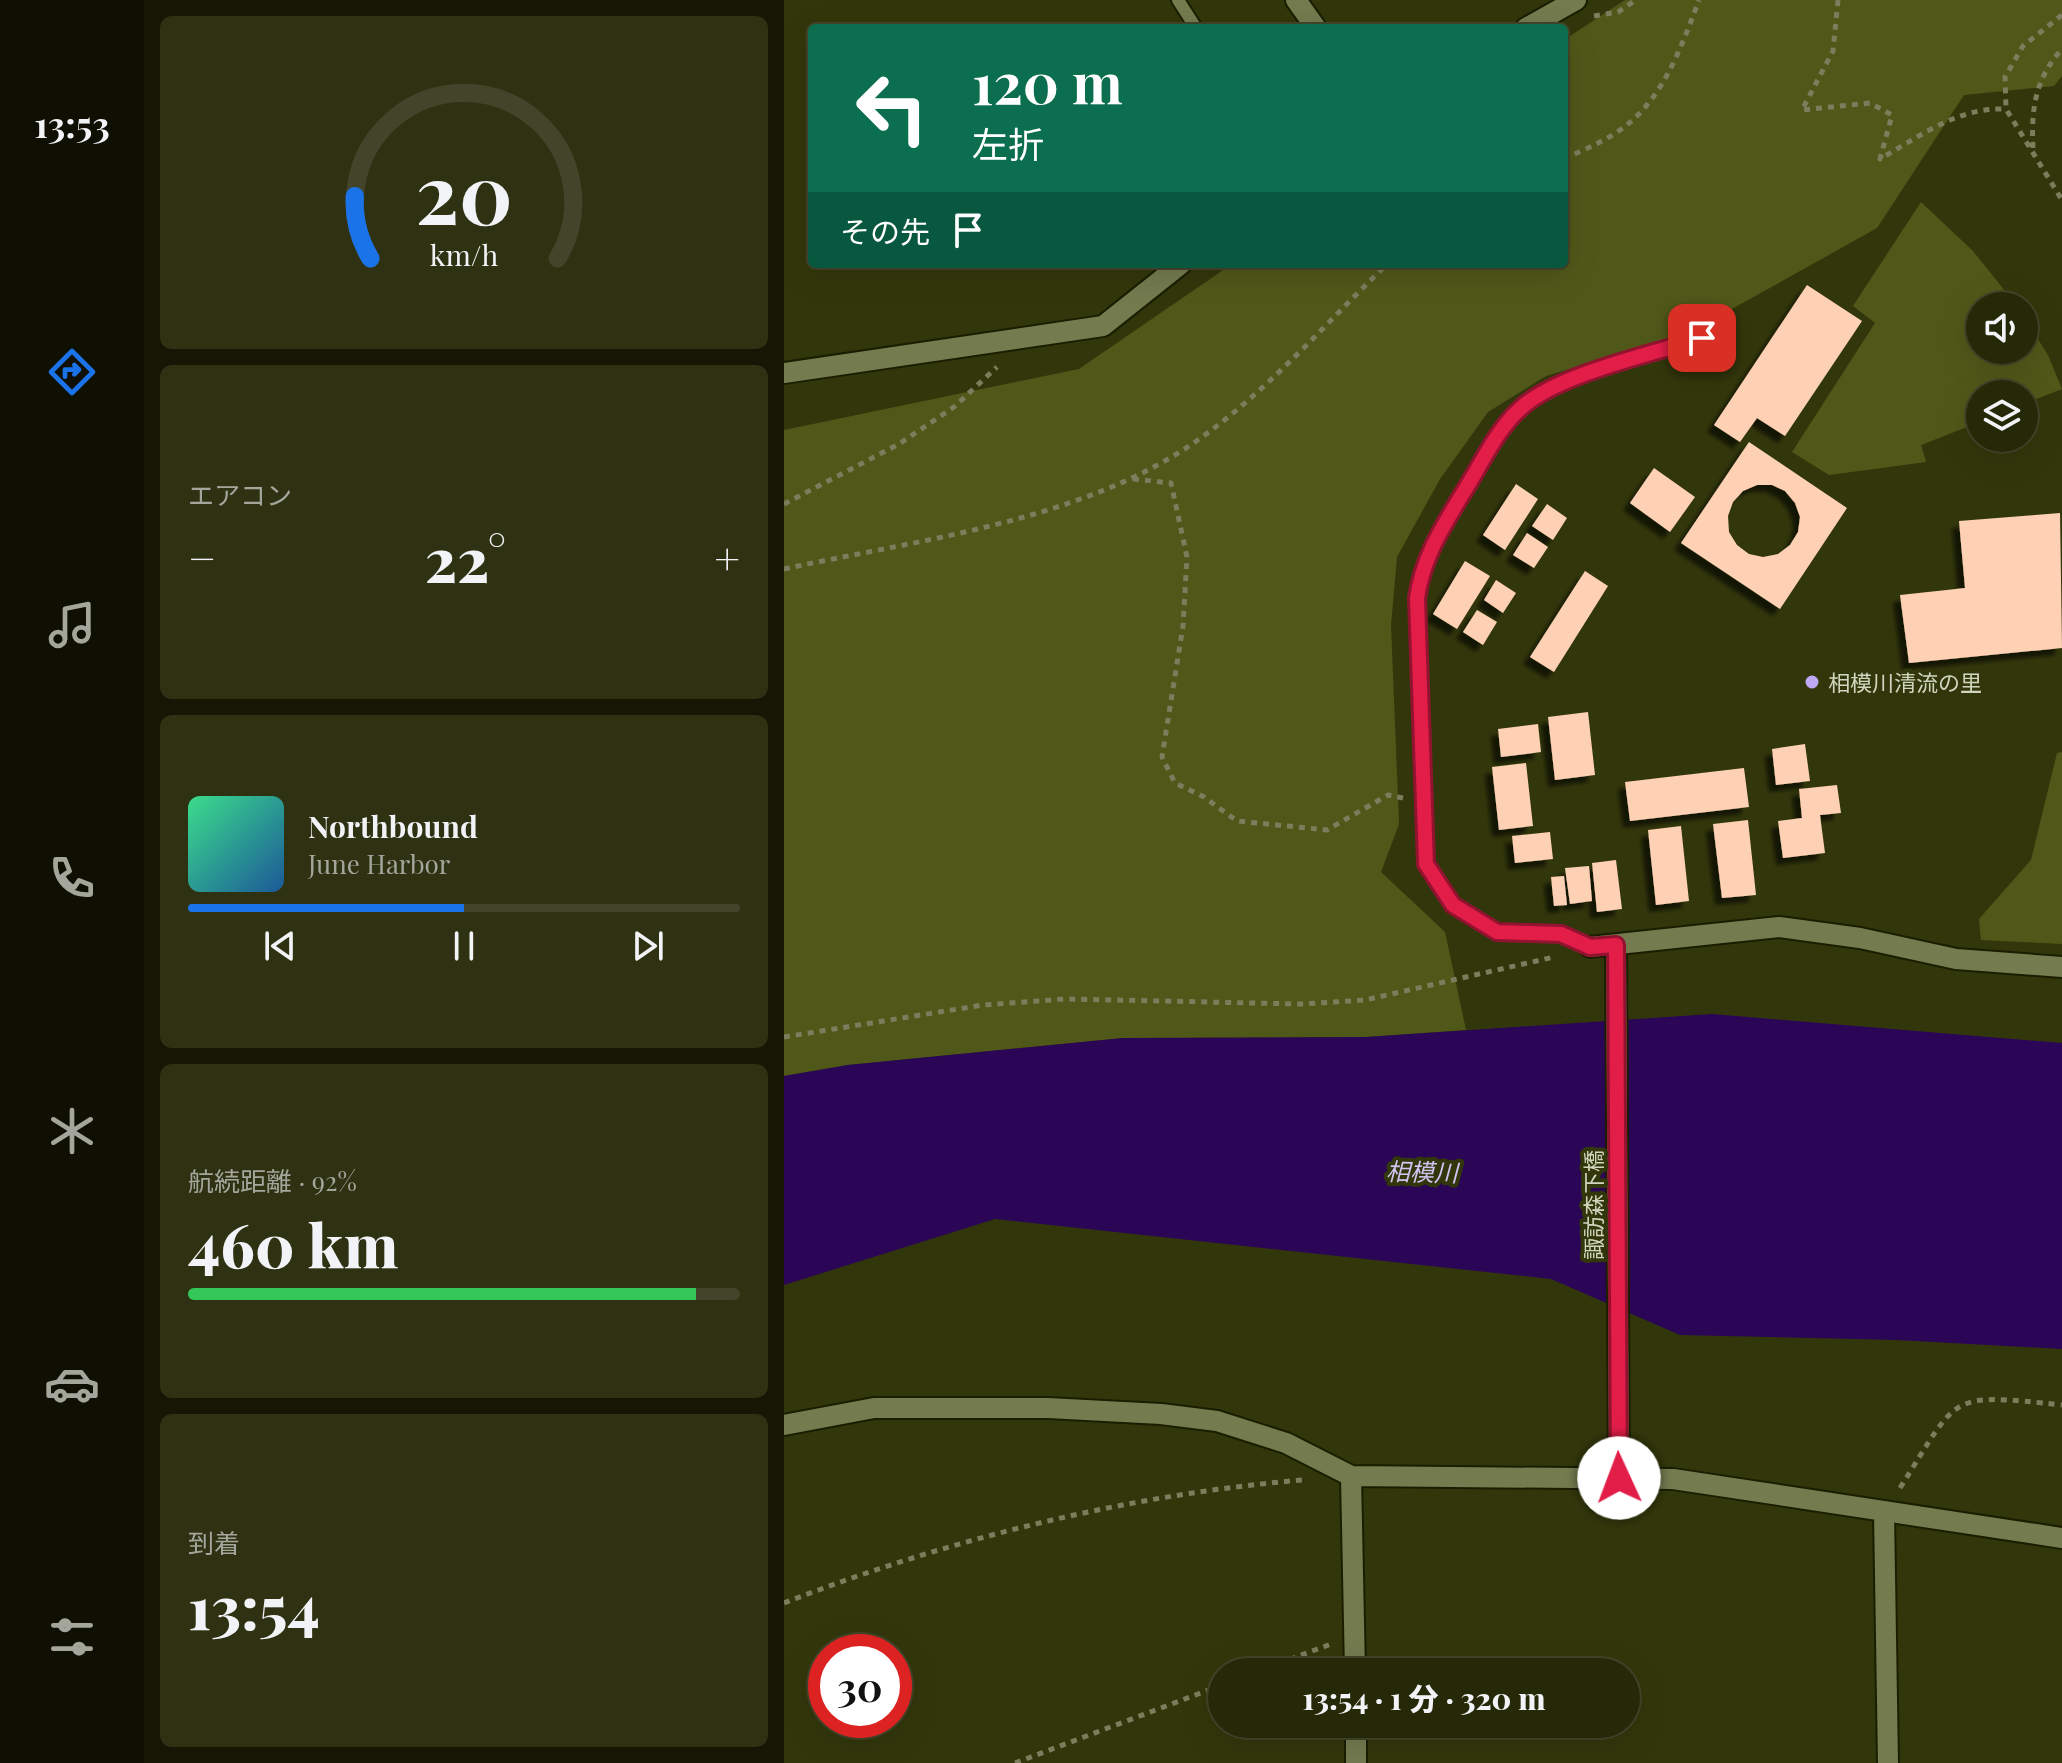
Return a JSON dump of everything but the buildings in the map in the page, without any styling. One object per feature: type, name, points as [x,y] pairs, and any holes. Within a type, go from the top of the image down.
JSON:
[{"type":"street","points":[[1296,0],[1313,24]]},
{"type":"street","points":[[1533,24],[1576,0]]},
{"type":"street","points":[[784,373],[1103,326],[1176,268]]},
{"type":"street","points":[[1590,947],[1616,953],[1779,927],[1860,938],[1956,959],[2062,967]]},
{"type":"street","name":"諏訪森下橋","points":[[1616,953],[1619,1478]]},
{"type":"street","points":[[784,1425],[874,1408],[1048,1408],[1161,1414],[1217,1421],[1286,1443],[1351,1476],[1619,1478],[1701,1483],[2062,1538]]},
{"type":"street","points":[[1351,1476],[1355,1658]]},
{"type":"street","points":[[1884,1512],[1888,1763]]},
{"type":"street","points":[[1356,1738],[1356,1763]]},
{"type":"lane","points":[[1178,0],[1193,24]]},
{"type":"lane","points":[[1590,947],[1561,934],[1497,932],[1453,905],[1426,864],[1417,598],[1421,572],[1431,547],[1502,430],[1520,408],[1564,383],[1702,338]]},
{"type":"path","points":[[1568,157],[1615,134],[1646,108],[1674,65],[1699,0]]},
{"type":"path","points":[[1838,0],[1833,51],[1802,110],[1870,103],[1892,115],[1880,159],[1957,115],[1987,108],[2006,109]]},
{"type":"path","points":[[2062,15],[2023,46],[2005,77],[2006,109],[2062,200]]},
{"type":"path","points":[[2033,150],[2031,111],[2037,88],[2041,77],[2062,49]]},
{"type":"path","points":[[784,569],[1018,518],[1132,479],[1195,442],[1289,366],[1383,268]]},
{"type":"path","points":[[784,504],[899,444],[954,407],[1006,361]]},
{"type":"path","points":[[1132,479],[1171,483],[1187,557],[1183,626],[1162,757],[1175,783],[1204,797],[1237,821],[1327,830],[1388,795],[1412,800],[1424,813]]},
{"type":"path","points":[[784,1037],[983,1005],[1065,999],[1302,1004],[1365,1000],[1590,947]]},
{"type":"path","points":[[1884,1512],[1953,1407],[1974,1399],[2062,1405]]},
{"type":"path","points":[[784,1603],[837,1583],[985,1538],[1097,1510],[1225,1486],[1304,1480]]},
{"type":"path","points":[[1293,1658],[1354,1635]]},
{"type":"path","points":[[1015,1763],[1208,1690]]},
{"type":"green space","points":[[1625,0],[2062,0],[2062,76],[2054,86],[1964,95],[1877,228],[1689,333],[1546,376],[1488,412],[1440,479],[1397,557],[1391,625],[1399,824],[1381,872],[1445,932],[1466,1030],[1366,1037],[1123,1038],[848,1065],[784,1076],[784,430],[1079,369],[1226,268],[1568,268],[1568,37]]},
{"type":"green space","points":[[1921,202],[1973,251],[2006,292],[1966,292],[1966,364],[2038,364],[2038,339],[2062,389],[2038,398],[2038,380],[1966,380],[1966,427],[1921,445],[1926,462],[1829,475],[1792,452],[1875,323],[1853,306]]},
{"type":"green space","points":[[2062,752],[2062,944],[1981,940],[1979,919],[2031,860],[2057,753]]},
{"type":"water","name":"相模川","points":[[1712,1014],[2062,1043],[2062,1349],[1896,1340],[1680,1335],[1551,1279],[995,1219],[784,1285],[784,1076],[848,1065],[1123,1038],[1366,1037]]},
{"type":"place","name":"相模川清流の里","points":[[1812,682]]},
{"type":"route","points":[[1619,1478],[1616,945],[1590,947],[1561,934],[1497,932],[1453,905],[1426,864],[1417,598],[1421,572],[1431,547],[1502,430],[1520,408],[1539,394],[1564,383],[1702,338]]}]
